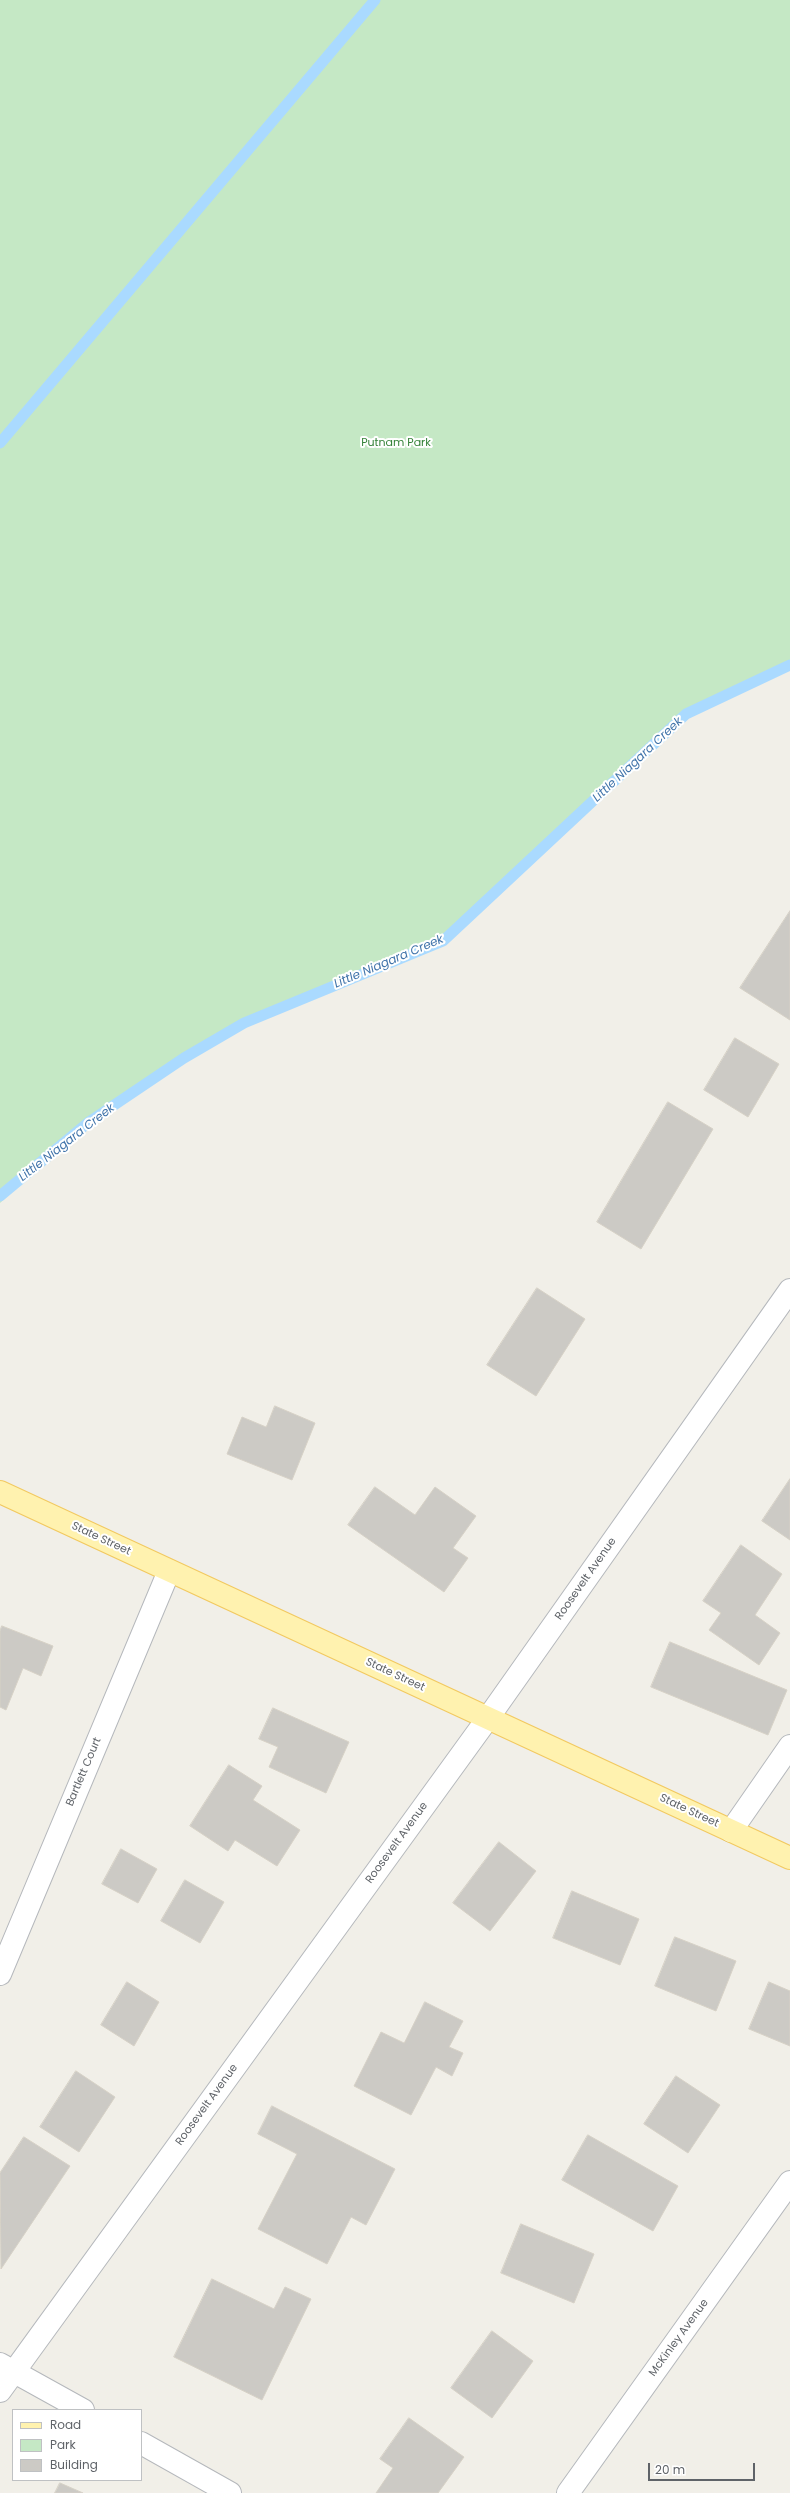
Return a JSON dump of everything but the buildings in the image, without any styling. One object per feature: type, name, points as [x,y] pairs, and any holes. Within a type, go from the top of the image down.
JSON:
[{"type":"main road","name":"State Street","points":[[0,1492],[790,1858]]},
{"type":"street","name":"Roosevelt Avenue","points":[[0,2391],[7,2368],[488,1718],[790,1290]]},
{"type":"street","name":"Bartlett Court","points":[[0,1974],[169,1571]]},
{"type":"street","points":[[731,1831],[790,1746]]},
{"type":"street","name":"McKinley Avenue","points":[[568,2493],[790,2182]]},
{"type":"street","points":[[7,2368],[81,2409]]},
{"type":"street","points":[[142,2444],[230,2493]]},
{"type":"green space","name":"Putnam Park","points":[[0,0],[790,0],[790,665],[686,714],[443,941],[244,1023],[184,1058],[89,1122],[0,1203]]},
{"type":"waterway","points":[[0,443],[375,0]]},
{"type":"waterway","name":"Little Niagara Creek","points":[[0,1196],[89,1122],[184,1058],[244,1023],[443,941],[686,714],[790,665]]}]
